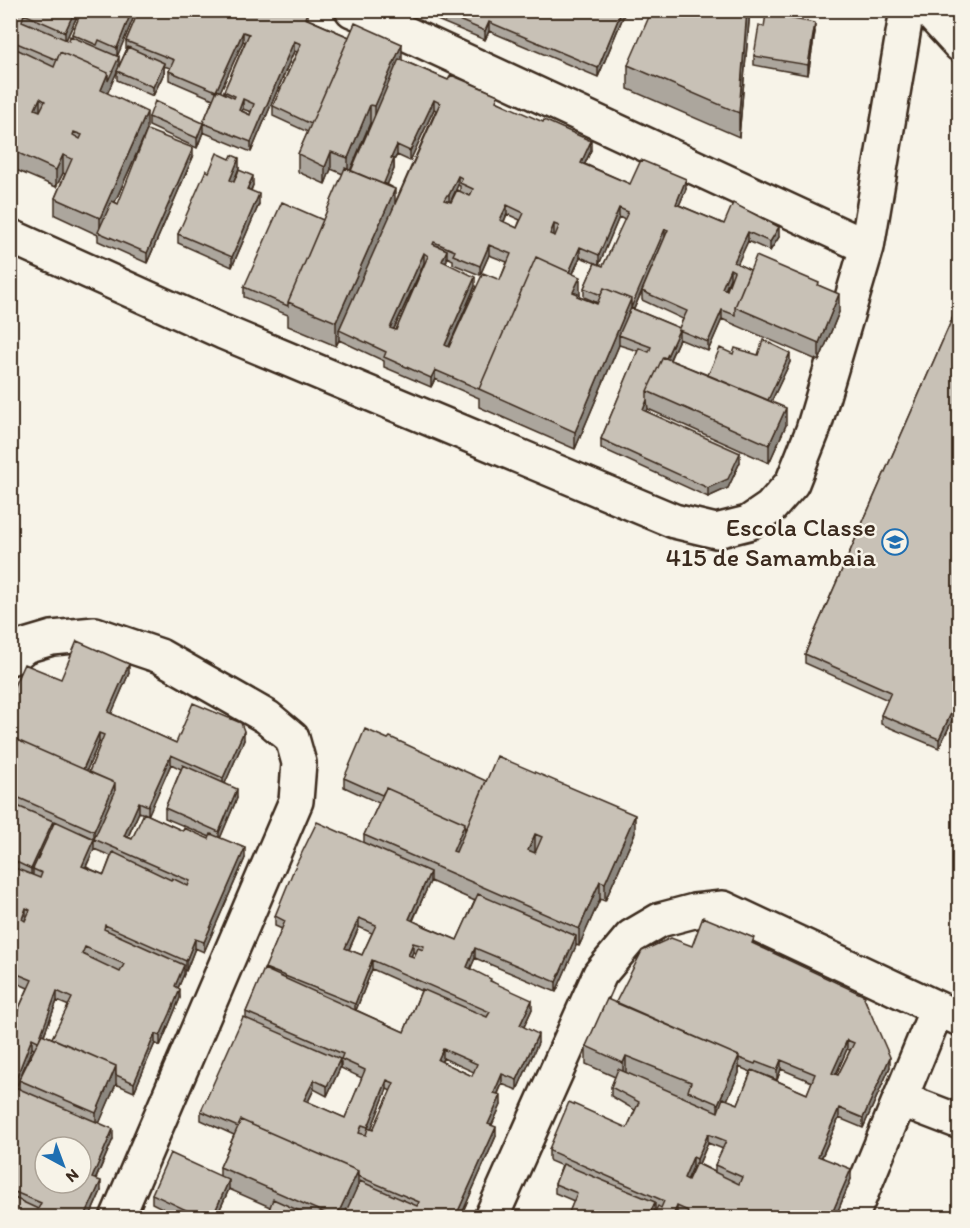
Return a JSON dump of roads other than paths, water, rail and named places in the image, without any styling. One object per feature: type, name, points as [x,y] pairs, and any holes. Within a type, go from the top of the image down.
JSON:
[{"type":"street","points":[[351,10],[867,247]]},
{"type":"street","points":[[10,237],[223,332],[674,521],[716,531],[748,523],[770,508],[792,483],[813,430],[867,247],[906,10]]},
{"type":"street","points":[[928,10],[960,45]]},
{"type":"street","points":[[15,644],[95,634],[160,656],[267,717],[292,738],[299,763],[296,801],[117,1218]]},
{"type":"street","points":[[491,1218],[600,974],[631,937],[660,920],[693,911],[723,908],[949,1014],[900,1099],[851,1218]]},
{"type":"street","points":[[900,1099],[960,1122]]},
{"type":"place","name":"Escola Classe 415 de Samambaia","points":[[895,542]]}]
